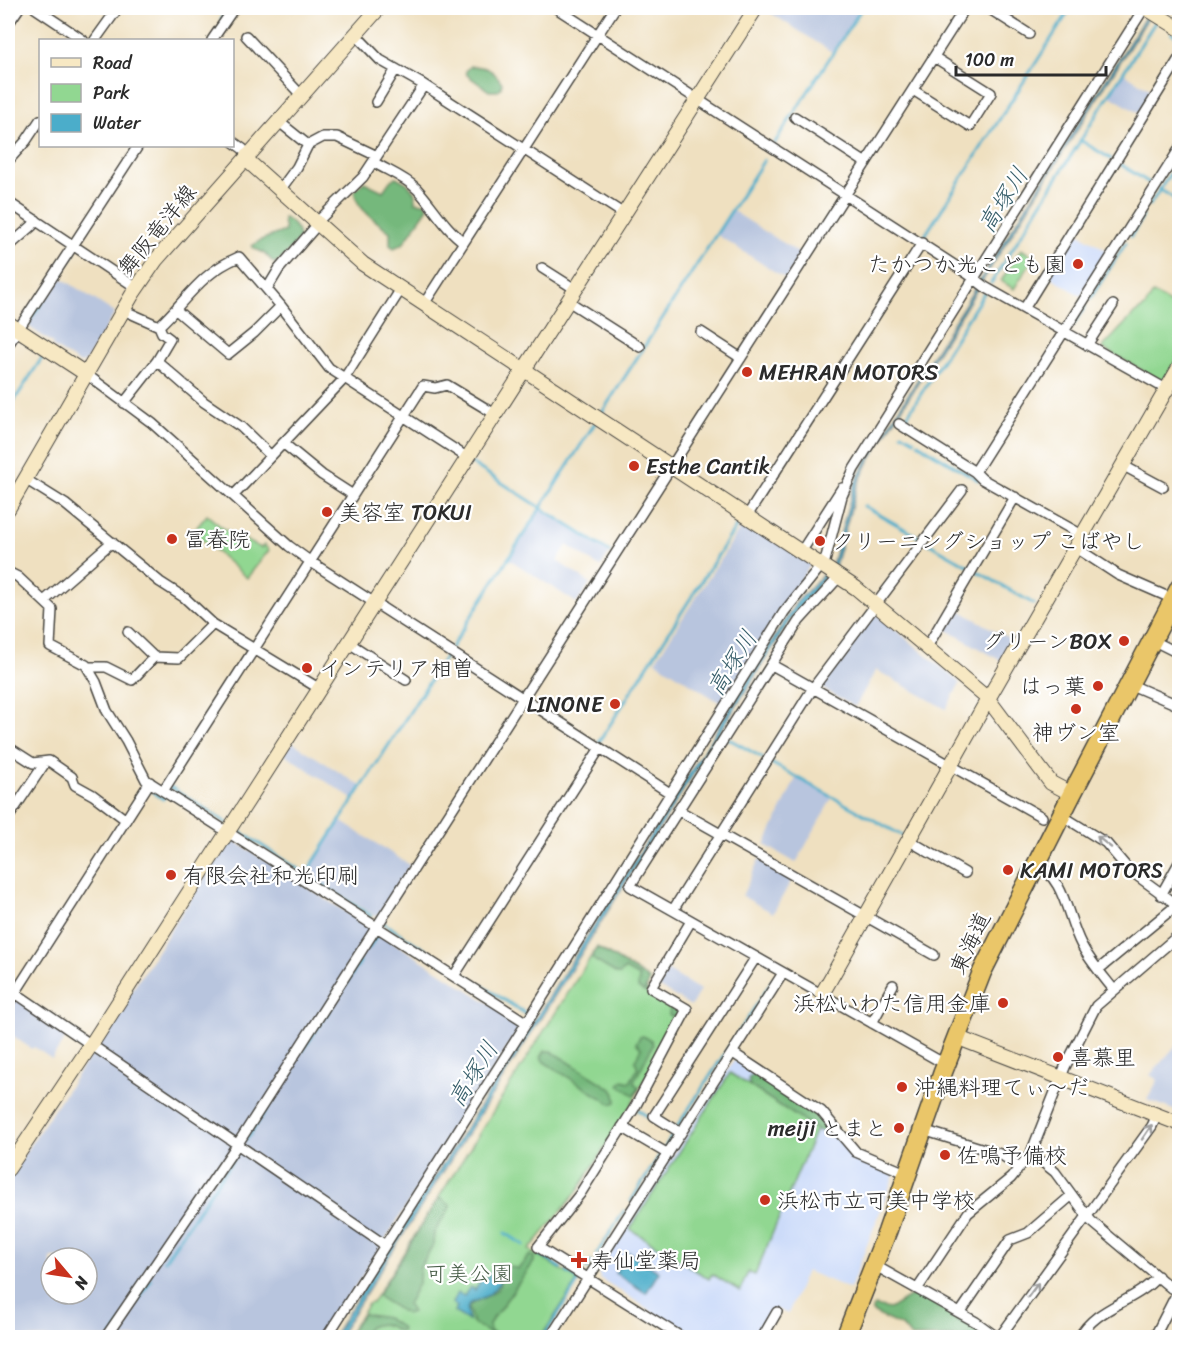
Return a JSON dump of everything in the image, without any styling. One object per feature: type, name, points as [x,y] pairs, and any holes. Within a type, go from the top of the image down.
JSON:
[{"type":"highway","name":"東海道","points":[[845,1338],[908,1174],[946,1063],[982,972],[1176,593]]},
{"type":"street","points":[[8,24],[19,8]]},
{"type":"street","points":[[35,8],[82,39]]},
{"type":"street","points":[[96,39],[118,8]]},
{"type":"street","points":[[213,39],[234,8]]},
{"type":"street","points":[[556,8],[977,281],[1166,389]]},
{"type":"street","points":[[424,304],[615,8]]},
{"type":"street","points":[[8,1168],[91,1045],[756,8]]},
{"type":"street","points":[[105,1338],[237,1145],[965,8]]},
{"type":"street","points":[[988,8],[1029,34]]},
{"type":"street","name":"舞阪竜洋線","points":[[8,509],[123,310],[164,249],[376,9]]},
{"type":"street","points":[[801,552],[977,281],[1148,9],[1179,29]]},
{"type":"street","points":[[355,34],[380,60],[424,85],[624,214]]},
{"type":"street","points":[[246,36],[301,95]]},
{"type":"street","points":[[912,90],[970,126],[991,93],[934,57]]},
{"type":"street","points":[[1023,309],[1179,57]]},
{"type":"street","points":[[376,102],[396,69]]},
{"type":"street","points":[[267,290],[279,269],[317,224],[363,177],[424,85]]},
{"type":"street","points":[[795,117],[866,163]]},
{"type":"street","points":[[278,121],[308,145]]},
{"type":"street","points":[[8,161],[26,141],[39,122]]},
{"type":"street","points":[[280,190],[297,167],[308,145],[323,137],[337,137],[375,159],[415,187],[436,214],[464,242]]},
{"type":"street","points":[[234,142],[243,149],[250,163],[363,264],[830,571],[876,604],[988,699],[1051,783],[1072,794]]},
{"type":"street","points":[[8,345],[13,326],[73,245],[137,147]]},
{"type":"street","points":[[975,472],[1179,148]]},
{"type":"street","points":[[8,202],[137,288]]},
{"type":"street","points":[[8,247],[36,220]]},
{"type":"street","points":[[747,516],[921,243]]},
{"type":"street","points":[[159,326],[176,310],[200,280],[239,256],[281,306],[322,361],[344,379],[468,458]]},
{"type":"street","points":[[542,268],[571,295],[640,347]]},
{"type":"street","points":[[234,495],[344,379],[401,289]]},
{"type":"street","points":[[1087,345],[1113,304]]},
{"type":"street","points":[[176,310],[228,354],[254,333],[281,306]]},
{"type":"street","points":[[123,310],[159,326],[162,333],[170,339],[157,362],[124,403]]},
{"type":"street","points":[[13,326],[86,374],[152,423],[311,562],[670,793]]},
{"type":"street","points":[[701,332],[741,358]]},
{"type":"street","points":[[157,362],[204,402],[241,427],[271,456]]},
{"type":"street","points":[[822,994],[1179,366]]},
{"type":"street","points":[[163,791],[423,386],[435,388],[447,385],[495,414]]},
{"type":"street","points":[[899,424],[975,472],[982,479],[1015,497],[1078,541],[1118,575],[1176,593]]},
{"type":"street","points":[[283,443],[322,475],[353,495]]},
{"type":"street","points":[[1122,465],[1163,487]]},
{"type":"street","points":[[25,479],[65,504],[160,582],[185,598],[213,624],[320,688]]},
{"type":"street","points":[[847,482],[827,556],[830,571],[630,886],[946,1063]]},
{"type":"street","points":[[673,910],[813,688],[962,490]]},
{"type":"street","points":[[927,647],[1015,497]]},
{"type":"street","points":[[44,601],[112,542]]},
{"type":"street","points":[[326,1338],[784,612],[830,571]]},
{"type":"street","points":[[8,572],[18,577],[52,609],[50,646],[88,667],[106,667],[132,680],[154,657]]},
{"type":"street","points":[[128,632],[154,657],[179,658],[213,624]]},
{"type":"street","points":[[1152,640],[1179,654]]},
{"type":"street","points":[[349,643],[406,680]]},
{"type":"street","points":[[772,665],[1042,817]]},
{"type":"street","points":[[88,667],[107,711],[146,780],[526,1023]]},
{"type":"street","points":[[1129,684],[1179,706]]},
{"type":"street","points":[[8,747],[33,763],[49,761],[72,777],[75,785],[93,795],[126,820]]},
{"type":"street","points":[[454,976],[600,748]]},
{"type":"street","points":[[8,818],[43,766],[42,762]]},
{"type":"street","points":[[8,1004],[11,991],[150,782]]},
{"type":"street","points":[[678,810],[934,955]]},
{"type":"street","points":[[1061,815],[1106,843],[1128,869],[1177,906],[1099,969]]},
{"type":"street","points":[[908,840],[965,873]]},
{"type":"street","points":[[1161,895],[1179,861]]},
{"type":"street","points":[[1036,864],[1054,878],[1081,944],[1114,990]]},
{"type":"street","points":[[682,1338],[589,1277],[538,1247],[580,1194],[622,1126],[687,1009],[651,987],[691,921]]},
{"type":"street","points":[[918,1288],[968,1213],[1008,1180],[1031,1153],[1061,1078],[1096,1006],[1179,934]]},
{"type":"street","points":[[681,1133],[654,1116],[756,957]]},
{"type":"street","points":[[553,1336],[783,973]]},
{"type":"street","points":[[872,1023],[893,985]]},
{"type":"street","points":[[11,991],[385,1245]]},
{"type":"street","points":[[956,1037],[1179,1124]]},
{"type":"street","points":[[733,1053],[821,1111],[856,1152],[908,1174]]},
{"type":"street","points":[[874,1265],[918,1288],[998,1338],[1152,1126],[1157,1115]]},
{"type":"street","points":[[622,1126],[668,1154]]},
{"type":"street","points":[[923,1130],[1000,1154],[1020,1167]]},
{"type":"street","points":[[1031,1153],[1055,1172],[1086,1217],[1178,1292],[1154,1338]]},
{"type":"street","points":[[960,1313],[1010,1240],[1028,1233],[1072,1195]]},
{"type":"street","points":[[1079,1338],[1085,1327],[1101,1312],[1131,1299],[1158,1276]]},
{"type":"street","points":[[762,1338],[777,1312]]},
{"type":"shaded area","points":[[763,8],[861,8],[832,52]]},
{"type":"shaded area","points":[[1124,73],[1154,92],[1140,114],[1110,96]]},
{"type":"shaded area","points":[[733,211],[802,255],[786,279],[717,235]]},
{"type":"shaded area","name":"たかつか光こども園","points":[[1075,231],[1109,252],[1081,296],[1048,275]]},
{"type":"shaded area","points":[[60,277],[115,313],[86,362],[79,363],[52,346],[53,343],[28,326]]},
{"type":"shaded area","points":[[541,509],[610,553],[600,567],[567,545],[557,561],[590,583],[577,603],[509,559]]},
{"type":"shaded area","points":[[745,521],[811,564],[722,704],[655,661]]},
{"type":"shaded area","points":[[954,607],[1015,642],[1003,662],[942,627]]},
{"type":"shaded area","points":[[872,615],[878,615],[960,683],[946,709],[876,670],[855,707],[823,689],[821,683]]},
{"type":"shaded area","points":[[292,742],[361,786],[353,799],[284,754]]},
{"type":"shaded area","points":[[796,778],[832,798],[796,863],[765,845]]},
{"type":"shaded area","points":[[341,821],[410,865],[377,917],[307,873]]},
{"type":"shaded area","points":[[233,840],[520,1023],[521,1027],[323,1337],[8,1338],[8,1178],[228,841]]},
{"type":"shaded area","points":[[759,859],[793,878],[773,913],[742,896]]},
{"type":"shaded area","points":[[667,970],[700,990],[691,1006],[657,986]]},
{"type":"shaded area","points":[[16,999],[68,1034],[52,1059],[8,1033],[8,1012]]},
{"type":"shaded area","points":[[1179,1042],[1179,1112],[1147,1100],[1158,1080],[1150,1075]]},
{"type":"shaded area","name":"浜松市立可美中学校","points":[[738,1060],[819,1114],[853,1155],[895,1173],[850,1289],[806,1271],[788,1314],[776,1309],[759,1337],[692,1337],[600,1278],[598,1272],[733,1061]]},
{"type":"green space","points":[[471,66],[493,72],[502,83],[501,88],[498,91],[489,91],[467,75],[466,71]]},
{"type":"green space","points":[[396,177],[407,183],[415,193],[415,202],[425,203],[428,208],[403,244],[394,248],[390,245],[390,232],[363,210],[354,191],[364,182],[383,191]]},
{"type":"green space","points":[[284,218],[294,226],[299,239],[281,260],[274,263],[252,246],[285,231]]},
{"type":"green space","points":[[1021,249],[1034,257],[1014,289],[1001,281]]},
{"type":"green space","points":[[1153,293],[1179,309],[1179,355],[1166,379],[1161,381],[1102,348],[1135,313],[1145,307]]},
{"type":"green space","points":[[207,515],[224,529],[261,548],[264,545],[269,550],[247,578],[193,532]]},
{"type":"green space","name":"可美公園","points":[[597,947],[650,980],[646,990],[681,1011],[631,1105],[577,1192],[529,1250],[578,1280],[541,1337],[346,1338],[368,1304],[372,1303]]},
{"type":"green space","points":[[596,949],[600,949],[647,978],[648,983],[645,989],[680,1010],[677,1018],[669,1015],[670,1007],[638,988],[639,977],[625,969],[617,974],[594,960],[591,957]]},
{"type":"green space","points":[[643,1036],[651,1040],[653,1045],[634,1082],[639,1089],[634,1095],[619,1085],[623,1080],[630,1082],[638,1068],[635,1061],[641,1048],[636,1043]]},
{"type":"green space","points":[[545,1051],[551,1051],[612,1089],[616,1102],[611,1104],[544,1062],[541,1057]]},
{"type":"green space","points":[[730,1073],[816,1129],[755,1275],[748,1272],[740,1291],[712,1274],[709,1279],[630,1229]]},
{"type":"green space","points":[[755,1073],[819,1114],[827,1125],[825,1131],[819,1131],[750,1086],[748,1079]]},
{"type":"green space","points":[[441,1198],[451,1206],[434,1233],[433,1245],[420,1267],[419,1282],[407,1304],[412,1312],[406,1314],[378,1295]]},
{"type":"green space","points":[[530,1255],[534,1257],[534,1262],[489,1324],[490,1331],[501,1337],[495,1337],[473,1323],[468,1307],[497,1290],[500,1285],[496,1269],[498,1263],[518,1269]]},
{"type":"green space","points":[[915,1293],[974,1325],[990,1337],[911,1337],[903,1327],[872,1312],[875,1306],[890,1309]]},
{"type":"green space","points":[[363,1314],[386,1318],[402,1330],[398,1331],[381,1324],[369,1327],[361,1337],[346,1337]]},
{"type":"water","points":[[1151,8],[1154,8],[869,461],[857,486],[835,566],[792,617],[338,1337],[332,1338],[796,603],[832,565],[854,485],[867,460]]},
{"type":"water","points":[[628,1252],[659,1272],[646,1293],[615,1273]]},
{"type":"water","points":[[493,1269],[499,1275],[499,1284],[489,1295],[469,1304],[467,1310],[469,1321],[454,1312],[457,1307],[452,1303],[458,1293],[464,1296],[470,1287],[475,1290],[483,1277],[486,1279]]},
{"type":"waterway","points":[[44,8],[60,18]]},
{"type":"waterway","points":[[221,19],[229,8]]},
{"type":"waterway","points":[[774,144],[862,8]]},
{"type":"waterway","points":[[924,237],[1071,8]]},
{"type":"waterway","points":[[64,21],[90,39]]},
{"type":"waterway","points":[[991,283],[1155,22]]},
{"type":"waterway","points":[[1172,33],[1180,38]]},
{"type":"waterway","points":[[1080,140],[1111,159]]},
{"type":"waterway","points":[[1150,205],[1180,158]]},
{"type":"waterway","points":[[601,414],[764,160]]},
{"type":"waterway","points":[[1120,164],[1151,184]]},
{"type":"waterway","points":[[1159,189],[1180,202]]},
{"type":"waterway","points":[[1131,236],[1143,216]]},
{"type":"waterway","points":[[1090,299],[1126,243]]},
{"type":"waterway","points":[[28,323],[74,253]]},
{"type":"waterway","points":[[904,421],[984,293]]},
{"type":"waterway","points":[[1074,324],[1085,307]]},
{"type":"waterway","points":[[8,410],[44,355]]},
{"type":"waterway","points":[[451,648],[595,423]]},
{"type":"waterway","points":[[902,433],[914,440]]},
{"type":"waterway","points":[[918,443],[936,455]]},
{"type":"waterway","points":[[938,456],[978,480]]},
{"type":"waterway","points":[[471,463],[610,552]]},
{"type":"waterway","points":[[864,506],[919,537]]},
{"type":"waterway","points":[[599,742],[741,519]]},
{"type":"waterway","points":[[928,543],[970,567]]},
{"type":"waterway","points":[[975,570],[1034,604]]},
{"type":"waterway","points":[[306,874],[447,654]]},
{"type":"waterway","points":[[729,739],[763,758]]},
{"type":"waterway","points":[[771,763],[903,836]]},
{"type":"waterway","points":[[170,789],[171,787],[227,823]]},
{"type":"waterway","points":[[153,792],[163,799],[164,797]]},
{"type":"waterway","points":[[236,829],[371,916]]},
{"type":"waterway","points":[[382,922],[455,969]]},
{"type":"waterway","points":[[369,948],[377,935]]},
{"type":"waterway","points":[[303,1050],[360,962]]},
{"type":"waterway","points":[[460,972],[528,1015]]},
{"type":"waterway","points":[[677,1127],[774,978]]},
{"type":"waterway","points":[[247,1139],[293,1067]]},
{"type":"waterway","points":[[638,1110],[651,1119]]},
{"type":"waterway","points":[[664,1149],[674,1132]]},
{"type":"waterway","points":[[631,1201],[661,1153]]},
{"type":"waterway","points":[[165,1260],[235,1156]]},
{"type":"waterway","points":[[596,1255],[624,1211]]},
{"type":"waterway","points":[[505,1233],[524,1245]]},
{"type":"waterway","points":[[539,1254],[561,1268]]},
{"type":"waterway","points":[[587,1269],[591,1262]]},
{"type":"waterway","points":[[567,1272],[580,1280]]},
{"type":"waterway","points":[[543,1338],[580,1279]]},
{"type":"waterway","points":[[112,1338],[151,1280]]},
{"type":"place","name":"たかつか光こども園","points":[[1078,264]]},
{"type":"place","name":"MEHRAN MOTORS","points":[[747,372]]},
{"type":"place","name":"Esthe Cantik","points":[[634,466]]},
{"type":"place","name":"美容室 TOKUI","points":[[327,512]]},
{"type":"place","name":"冨春院","points":[[172,539]]},
{"type":"place","name":"クリーニングショップ こばやし","points":[[820,541]]},
{"type":"place","name":"グリーンBOX","points":[[1124,641]]},
{"type":"place","name":"インテリア相曽","points":[[307,668]]},
{"type":"place","name":"はっ葉","points":[[1098,686]]},
{"type":"place","name":"LINONE","points":[[615,704]]},
{"type":"place","name":"神ヴン室","points":[[1076,709]]},
{"type":"place","name":"KAMI MOTORS","points":[[1008,870]]},
{"type":"place","name":"有限会社和光印刷","points":[[171,875]]},
{"type":"place","name":"浜松いわた信用金庫","points":[[1003,1003]]},
{"type":"place","name":"喜慕里","points":[[1058,1057]]},
{"type":"place","name":"沖縄料理てぃ〜だ","points":[[902,1087]]},
{"type":"place","name":"meiji とまと","points":[[899,1128]]},
{"type":"place","name":"佐鳴予備校","points":[[945,1155]]},
{"type":"place","name":"浜松市立可美中学校","points":[[765,1200]]},
{"type":"place","name":"寿仙堂薬局","points":[[579,1260]]},
{"type":"water label","name":"高塚川","points":[[1003,200]]},
{"type":"water label","name":"高塚川","points":[[732,663]]},
{"type":"water label","name":"高塚川","points":[[473,1074]]}]
